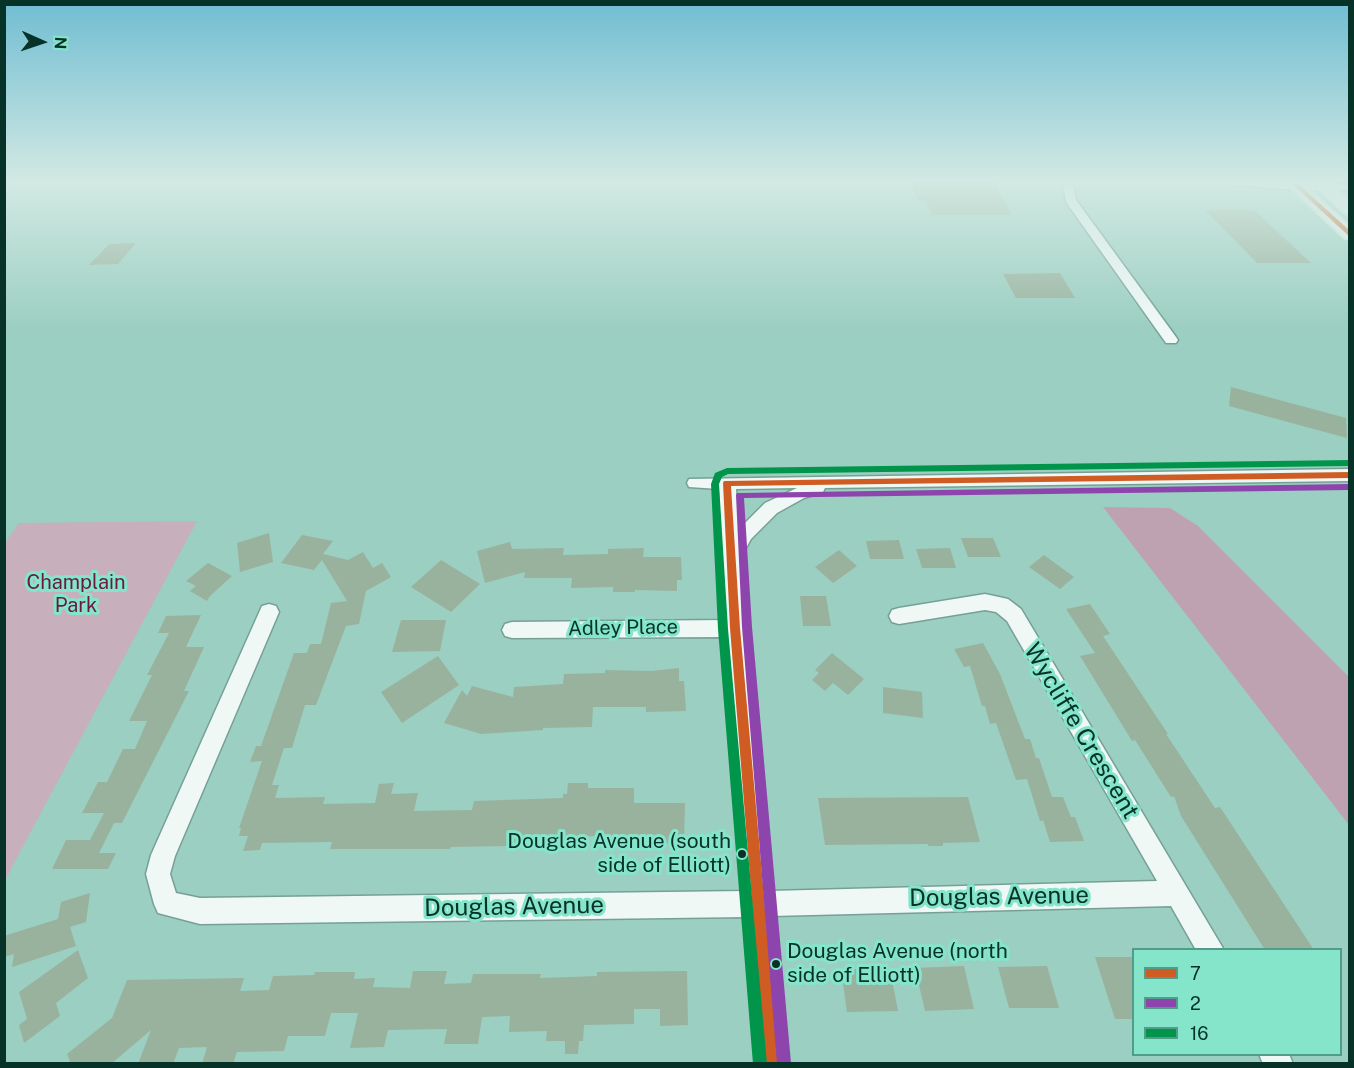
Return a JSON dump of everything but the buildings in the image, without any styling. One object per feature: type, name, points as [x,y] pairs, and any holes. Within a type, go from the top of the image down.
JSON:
[{"type":"street","points":[[1092,230],[1171,340]]},
{"type":"street","points":[[695,483],[1350,475]]},
{"type":"street","points":[[732,558],[746,534],[771,508],[784,500],[814,489],[852,482]]},
{"type":"street","points":[[728,483],[735,628],[772,1064]]},
{"type":"street","name":"Wycliffe Crescent","points":[[899,616],[985,602],[1001,605],[1014,615],[1210,948]]},
{"type":"street","name":"Douglas Avenue","points":[[268,612],[163,855],[158,874],[167,904],[200,911],[759,903],[1177,893]]},
{"type":"street","name":"Adley Place","points":[[512,630],[735,628]]},
{"type":"green space","name":"Champlain Park","points":[[197,521],[5,880],[5,543],[19,523]]},
{"type":"shaded area","points":[[1103,507],[1170,508],[1198,526],[1349,677],[1349,825]]},
{"type":"transit line","name":"7","points":[[1344,230],[1350,235]]},
{"type":"transit line","name":"16","points":[[760,1064],[723,629],[715,484],[718,475],[727,471],[1350,463]]},
{"type":"transit line","name":"7","points":[[772,1064],[735,628],[727,483],[1350,475]]},
{"type":"transit line","name":"2","points":[[784,1063],[747,627],[740,495],[1350,487]]},
{"type":"place","name":"Douglas Avenue (south side of Elliott)","points":[[742,854]]},
{"type":"place","name":"Douglas Avenue (north side of Elliott)","points":[[776,964]]}]
